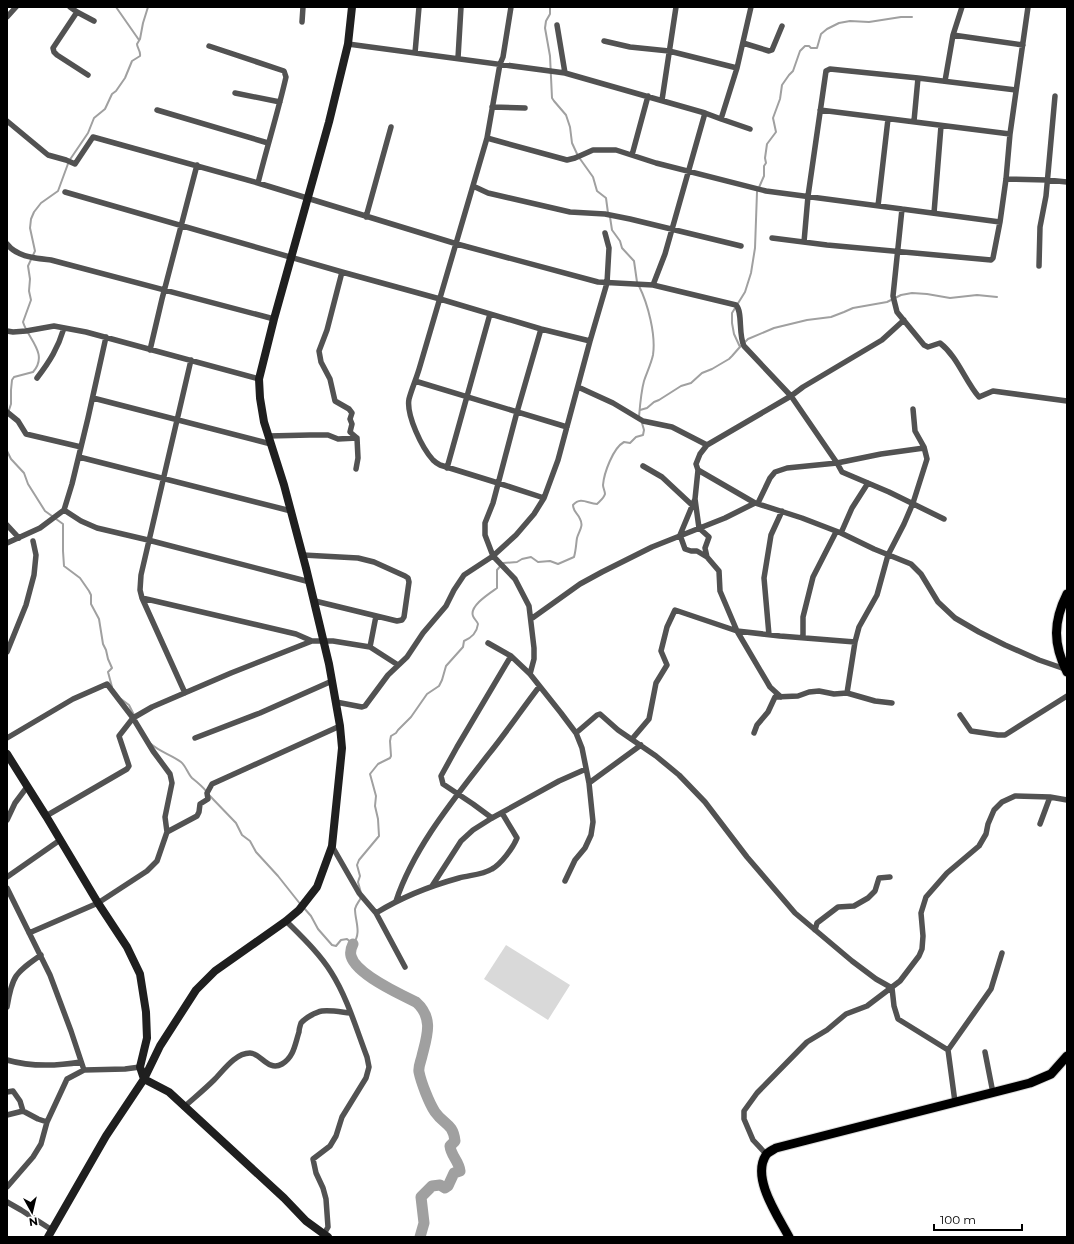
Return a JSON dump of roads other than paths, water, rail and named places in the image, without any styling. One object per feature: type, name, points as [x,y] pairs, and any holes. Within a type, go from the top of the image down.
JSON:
[{"type":"main road","points":[[1066,671],[1056,645],[1056,628],[1062,603],[1067,594]]},
{"type":"main road","points":[[789,1237],[767,1195],[762,1181],[760,1170],[766,1154],[776,1148],[1030,1083],[1050,1074],[1067,1056]]},
{"type":"street","points":[[7,17],[16,7]]},
{"type":"street","points":[[70,7],[94,21]]},
{"type":"street","points":[[302,22],[303,7]]},
{"type":"street","points":[[7,1202],[21,1210],[50,1234],[106,1136],[144,1079],[160,1046],[196,990],[215,971],[286,921],[299,910],[317,887],[332,846],[342,748],[340,726],[315,601],[291,511],[264,422],[260,398],[259,379],[274,319],[329,122],[348,44],[352,7]]},
{"type":"street","points":[[415,53],[419,7]]},
{"type":"street","points":[[458,58],[462,7]]},
{"type":"street","points":[[511,7],[487,138],[457,244],[409,400],[409,408],[413,423],[422,444],[433,460],[440,465],[544,498]]},
{"type":"street","points":[[662,100],[676,7]]},
{"type":"street","points":[[721,119],[737,68],[751,7]]},
{"type":"street","points":[[945,81],[952,35],[962,7]]},
{"type":"street","points":[[772,238],[989,260],[993,258],[1006,179],[1010,134],[1028,7]]},
{"type":"street","points":[[77,12],[53,48],[57,55],[88,75]]},
{"type":"street","points":[[557,25],[565,73]]},
{"type":"street","points":[[743,43],[769,51],[772,50],[782,26]]},
{"type":"street","points":[[952,35],[1023,45]]},
{"type":"street","points":[[604,40],[630,47],[669,51],[737,68]]},
{"type":"street","points":[[348,44],[565,73],[705,113],[750,129]]},
{"type":"street","points":[[209,46],[284,71],[286,76],[258,183]]},
{"type":"street","points":[[804,242],[808,196],[824,76],[826,71],[830,69],[1016,90]]},
{"type":"street","points":[[914,121],[918,78]]},
{"type":"street","points":[[235,93],[280,102]]},
{"type":"street","points":[[632,155],[648,96]]},
{"type":"street","points":[[1039,266],[1040,227],[1047,180],[1055,96]]},
{"type":"street","points":[[492,106],[525,108]]},
{"type":"street","points":[[157,110],[268,143]]},
{"type":"street","points":[[820,110],[1010,134]]},
{"type":"street","points":[[653,285],[665,254],[705,113]]},
{"type":"street","points":[[878,206],[888,119]]},
{"type":"street","points":[[7,121],[48,155],[74,164],[93,137],[197,165],[457,244],[598,282],[653,285],[737,306],[743,344],[791,396],[842,472],[913,503],[944,519]]},
{"type":"street","points":[[934,212],[941,126]]},
{"type":"street","points":[[366,216],[391,127]]},
{"type":"street","points":[[487,138],[567,160],[593,150],[616,150],[753,188],[1000,222]]},
{"type":"street","points":[[150,350],[164,289],[197,165]]},
{"type":"street","points":[[1006,179],[1067,182]]},
{"type":"street","points":[[473,186],[488,193],[570,212],[604,214],[741,246]]},
{"type":"street","points":[[65,192],[541,329],[590,341]]},
{"type":"street","points":[[902,209],[893,298],[897,312],[924,345],[930,347],[940,343],[944,346],[980,397],[993,391],[1067,401]]},
{"type":"street","points":[[336,702],[362,707],[365,706],[388,675],[407,657],[423,633],[446,606],[464,575],[493,556],[516,535],[534,514],[544,498],[558,460],[607,283],[609,248],[605,233]]},
{"type":"street","points":[[7,244],[12,250],[28,257],[51,260],[274,319]]},
{"type":"street","points":[[342,272],[327,330],[319,351],[321,362],[330,379],[335,401],[349,408],[352,413],[350,419],[352,424],[350,432],[356,438],[358,458],[356,469]]},
{"type":"street","points":[[447,468],[490,314]]},
{"type":"street","points":[[707,557],[705,548],[709,538],[699,528],[696,499],[698,470],[696,464],[700,454],[707,445],[791,396],[803,387],[882,340],[904,320]]},
{"type":"street","points":[[7,331],[29,331],[48,327],[86,332],[259,379]]},
{"type":"street","points":[[37,378],[59,344],[64,328]]},
{"type":"street","points":[[530,674],[534,659],[531,620],[528,606],[515,579],[493,556],[485,535],[486,523],[516,412],[541,329]]},
{"type":"street","points":[[7,543],[40,528],[63,511],[79,457],[106,337]]},
{"type":"street","points":[[185,693],[142,598],[140,590],[141,575],[148,540],[191,360]]},
{"type":"street","points":[[415,381],[567,427]]},
{"type":"street","points":[[578,386],[613,403],[640,420],[672,427],[707,445]]},
{"type":"street","points":[[93,398],[270,440],[310,435],[328,435],[338,439],[356,438]]},
{"type":"street","points":[[847,694],[855,642],[859,627],[877,595],[888,555],[913,503],[927,459],[924,448],[916,431],[913,409]]},
{"type":"street","points":[[8,413],[18,422],[26,434],[81,447]]},
{"type":"street","points":[[531,620],[580,584],[652,547],[725,518],[756,503],[775,472],[787,468],[837,463],[881,454],[924,448]]},
{"type":"street","points":[[79,457],[163,480],[291,511]]},
{"type":"street","points":[[643,466],[662,478],[692,505]]},
{"type":"street","points":[[698,470],[756,503],[839,532],[911,564],[921,574],[938,602],[955,618],[1005,645],[1066,671]]},
{"type":"street","points":[[803,638],[803,617],[813,577],[868,483]]},
{"type":"street","points":[[696,499],[692,505],[680,535],[685,549],[697,551],[707,557],[719,571],[720,591],[737,631],[770,687],[781,697]]},
{"type":"street","points":[[63,511],[97,528],[310,582]]},
{"type":"street","points":[[769,635],[764,578],[771,535],[782,511]]},
{"type":"street","points":[[7,525],[20,538]]},
{"type":"street","points":[[33,541],[40,528]]},
{"type":"street","points":[[7,652],[26,605],[34,575],[36,555],[33,541],[26,535]]},
{"type":"street","points":[[303,555],[358,558],[374,562],[405,576],[408,578],[409,582],[404,617],[402,620],[397,621],[315,601]]},
{"type":"street","points":[[142,598],[296,634],[312,641]]},
{"type":"street","points":[[632,739],[649,719],[656,683],[667,665],[660,651],[667,627],[675,610],[737,631],[855,642]]},
{"type":"street","points":[[370,647],[376,616]]},
{"type":"street","points":[[46,816],[127,769],[129,766],[119,736],[135,717],[152,707],[231,673],[312,641],[332,641],[370,647],[398,664]]},
{"type":"street","points":[[488,643],[511,656],[530,674],[576,734],[582,748],[589,784],[593,822],[591,835],[585,848],[575,860],[565,881]]},
{"type":"street","points":[[492,818],[443,784],[441,776],[511,656]]},
{"type":"street","points":[[195,738],[260,713],[332,681]]},
{"type":"street","points":[[7,738],[73,699],[107,684],[135,717],[146,740],[170,774],[172,783],[165,817],[167,832],[157,861],[147,871],[98,903],[29,933]]},
{"type":"street","points":[[396,901],[402,883],[418,852],[458,794],[539,687]]},
{"type":"street","points":[[754,733],[768,712],[775,697],[786,698],[819,691],[834,694],[847,694],[875,701],[892,703]]},
{"type":"street","points":[[960,715],[971,731],[1005,735],[1067,696]]},
{"type":"street","points":[[576,734],[600,714],[618,730],[679,775],[705,802],[795,913],[852,961],[876,979],[892,988]]},
{"type":"street","points":[[167,832],[197,816],[200,804],[208,799],[207,793],[212,784],[340,726]]},
{"type":"street","points":[[589,784],[641,746]]},
{"type":"street","points":[[7,754],[98,903],[127,947],[140,974],[146,1012],[147,1038],[140,1067],[144,1079],[168,1092],[284,1198],[306,1221],[326,1236],[328,1227],[326,1199],[316,1173],[313,1159],[330,1146],[336,1136],[345,1112],[366,1078],[369,1067],[367,1056],[343,994],[331,971],[286,921]]},
{"type":"street","points":[[432,886],[461,841],[472,830],[559,781],[586,769]]},
{"type":"street","points":[[7,820],[15,803],[27,787]]},
{"type":"street","points":[[766,1154],[753,1140],[744,1119],[744,1111],[757,1093],[807,1042],[827,1030],[846,1014],[867,1006],[900,981],[919,956],[922,949],[923,936],[921,913],[926,897],[947,873],[979,846],[986,834],[988,824],[994,810],[1002,802],[1015,796],[1050,796],[1067,800]]},
{"type":"street","points":[[1040,824],[1050,796]]},
{"type":"street","points":[[376,913],[396,901],[432,886],[486,872],[500,864],[517,838],[502,813]]},
{"type":"street","points":[[7,876],[60,840]]},
{"type":"street","points":[[332,846],[360,893],[376,913],[405,967]]},
{"type":"street","points":[[815,930],[817,923],[825,916],[838,907],[854,906],[868,898],[875,891],[879,878],[890,877]]},
{"type":"street","points":[[7,888],[50,975],[84,1070]]},
{"type":"street","points":[[955,1102],[948,1050],[991,989],[1002,953]]},
{"type":"street","points":[[7,1007],[10,986],[14,979],[22,969],[41,956]]},
{"type":"street","points":[[892,988],[894,1006],[898,1019],[948,1050]]},
{"type":"street","points":[[184,1107],[214,1080],[226,1066],[243,1054],[251,1053],[258,1056],[264,1062],[272,1065],[280,1065],[287,1061],[295,1050],[301,1023],[322,1011],[350,1013]]},
{"type":"street","points":[[985,1052],[993,1093]]},
{"type":"street","points":[[7,1060],[22,1064],[46,1065],[82,1062]]},
{"type":"street","points":[[7,1187],[33,1157],[41,1144],[47,1122],[67,1079],[84,1070],[140,1067]]},
{"type":"street","points":[[7,1092],[13,1090],[20,1101],[23,1111]]},
{"type":"street","points":[[7,1115],[23,1111],[47,1122]]},
{"type":"waterway","points":[[116,7],[139,40]]},
{"type":"waterway","points":[[7,416],[11,404],[12,380],[14,377],[33,372],[39,359],[36,347],[23,322],[31,300],[29,291],[30,279],[28,266],[35,251],[30,228],[31,219],[41,203],[58,191],[69,161],[88,133],[94,118],[105,109],[112,94],[116,91],[125,78],[132,61],[140,56],[137,44],[140,39],[148,7]]},
{"type":"waterway","points":[[550,7],[550,14],[546,21],[545,28],[550,56],[552,98],[566,115],[570,127],[572,143],[578,156],[593,177],[597,191],[606,198],[608,213]]},
{"type":"waterway","points":[[740,347],[734,334],[732,313],[745,292],[751,273],[755,248],[757,192],[764,176],[767,144],[776,132],[773,118],[780,99],[782,85],[793,71],[800,51],[805,46],[817,48],[821,34],[827,29],[839,23],[850,21],[869,22],[901,17],[912,17]]},
{"type":"waterway","points":[[610,217],[612,230],[620,241],[622,248],[634,261],[637,282]]},
{"type":"waterway","points":[[639,286],[650,320],[654,347],[653,355],[643,385],[639,417]]},
{"type":"waterway","points":[[640,410],[647,408],[654,402],[681,386],[691,383],[702,373],[729,359],[748,339],[774,328],[807,320],[831,317],[853,308],[887,302],[901,295],[912,293],[950,298],[977,295],[997,297]]},
{"type":"waterway","points":[[361,893],[358,882],[360,876],[357,865],[359,860],[379,836],[378,819],[375,806],[376,796],[370,774],[378,764],[390,758],[391,736],[396,733],[411,717],[427,694],[439,686],[446,666],[463,647],[464,641],[475,632],[478,624],[473,616],[474,608],[485,596],[497,588],[497,570],[503,563],[517,562],[531,557],[538,562],[550,561],[558,564],[574,557],[577,538],[582,524],[573,505],[579,501],[597,504],[603,498],[605,494],[603,486],[604,480],[607,468],[613,455],[624,442],[630,443],[636,437],[643,435],[644,430],[642,423]]},
{"type":"waterway","points":[[7,451],[11,459],[24,473],[28,484],[45,511],[63,524],[64,566],[80,578],[91,595],[91,604],[99,619],[103,644],[112,668],[108,672],[112,687]]},
{"type":"waterway","points":[[121,699],[129,705],[134,715]]},
{"type":"waterway","points":[[151,744],[181,762],[192,778],[206,791]]},
{"type":"waterway","points":[[210,796],[236,823],[242,835],[250,841],[256,852],[278,876],[301,905]]},
{"type":"waterway","points":[[304,908],[311,916],[318,929],[332,945],[336,946],[341,940],[347,939],[353,944],[356,940],[358,931],[355,909],[361,897]]},
{"type":"waterway","points":[[353,944],[351,956],[361,970],[379,983],[416,1002],[422,1008],[428,1028],[419,1066],[419,1072],[435,1112],[450,1127],[454,1135],[455,1141],[450,1146],[460,1171],[454,1173],[448,1186],[445,1188],[440,1185],[432,1186],[421,1197],[424,1223],[420,1237]]}]
